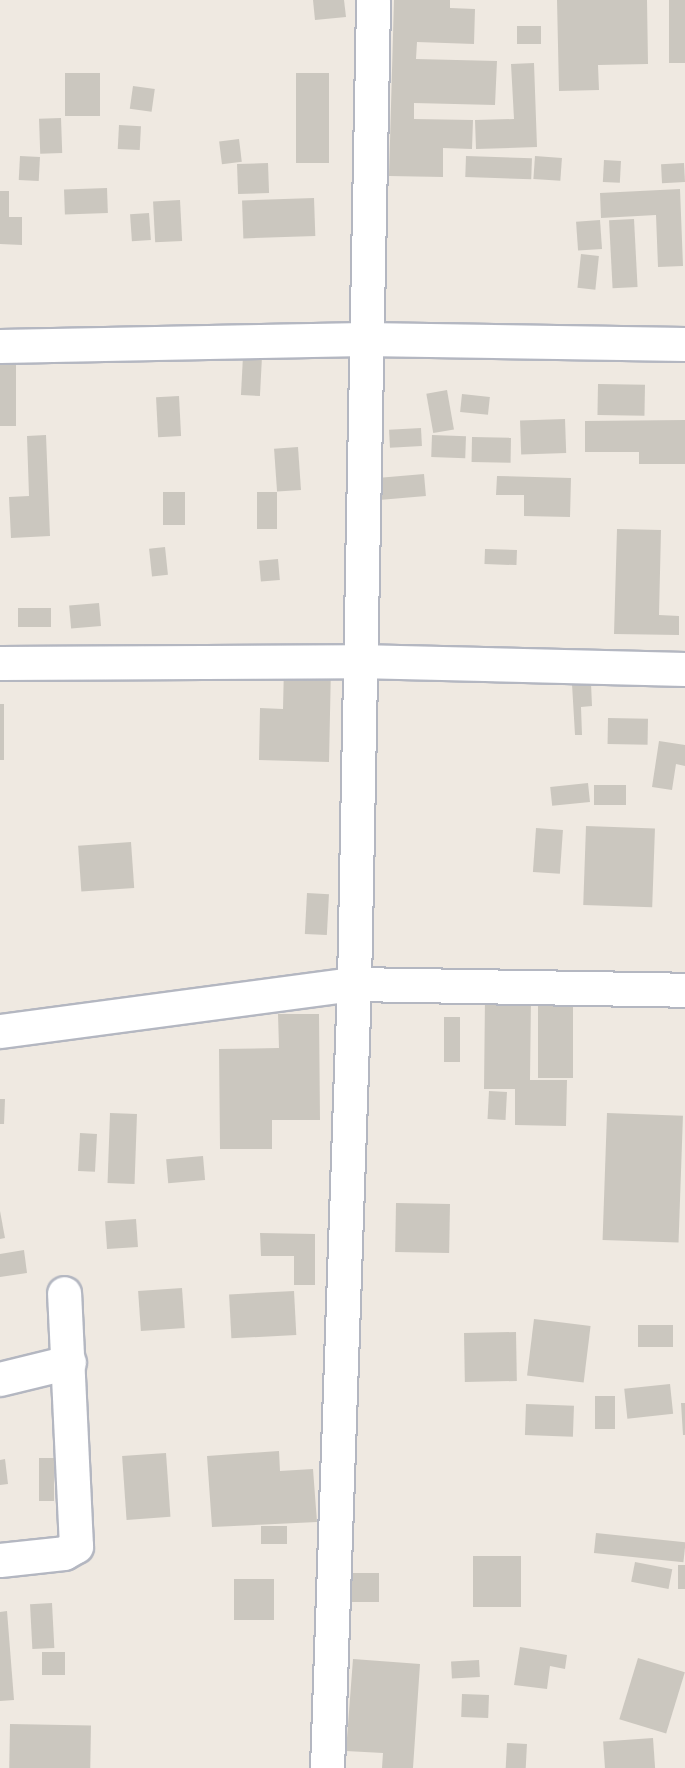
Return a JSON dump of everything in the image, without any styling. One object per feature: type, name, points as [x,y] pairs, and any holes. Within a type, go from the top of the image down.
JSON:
[{"type":"street","points":[[327,1768],[354,984],[357,661],[373,0]]},
{"type":"street","points":[[0,346],[364,339],[685,344]]},
{"type":"street","points":[[0,663],[357,661],[685,669]]},
{"type":"street","points":[[0,1030],[354,984],[685,990]]},
{"type":"street","points":[[0,1560],[64,1553],[76,1546],[64,1293]]},
{"type":"street","points":[[0,1379],[69,1362]]},
{"type":"building","points":[[313,0],[344,0],[346,17],[315,20]]},
{"type":"building","points":[[394,0],[450,0],[450,8],[475,9],[474,44],[417,42],[416,59],[497,61],[495,105],[414,103],[414,119],[473,120],[472,149],[443,148],[443,177],[389,176]]},
{"type":"building","points":[[557,0],[647,0],[648,64],[598,65],[599,90],[559,91]]},
{"type":"building","points":[[669,0],[685,0],[685,63],[669,63]]},
{"type":"building","points":[[517,26],[541,26],[541,44],[517,44]]},
{"type":"building","points":[[534,63],[537,147],[476,149],[475,120],[514,119],[511,64]]},
{"type":"building","points":[[65,73],[100,73],[100,116],[65,116]]},
{"type":"building","points":[[296,73],[329,73],[329,163],[296,163]]},
{"type":"building","points":[[133,86],[155,89],[152,112],[130,109]]},
{"type":"building","points":[[61,118],[62,153],[40,154],[39,119]]},
{"type":"building","points":[[119,125],[141,126],[140,150],[118,149]]},
{"type":"building","points":[[239,139],[242,162],[222,164],[219,141]]},
{"type":"building","points":[[20,156],[40,157],[39,181],[19,180]]},
{"type":"building","points":[[466,156],[532,158],[531,179],[465,177]]},
{"type":"building","points":[[535,156],[562,158],[560,181],[533,179]]},
{"type":"building","points":[[604,160],[621,161],[620,183],[603,182]]},
{"type":"building","points":[[268,163],[269,193],[238,194],[237,164]]},
{"type":"building","points":[[684,163],[685,182],[662,183],[661,164]]},
{"type":"building","points":[[107,188],[108,213],[65,214],[64,190]]},
{"type":"building","points":[[680,189],[683,266],[658,267],[656,215],[601,218],[600,193]]},
{"type":"building","points":[[0,191],[9,191],[9,217],[22,217],[22,245],[0,244]]},
{"type":"building","points":[[314,198],[315,236],[243,238],[242,201]]},
{"type":"building","points":[[180,200],[182,241],[155,242],[153,201]]},
{"type":"building","points":[[149,213],[151,240],[132,241],[130,214]]},
{"type":"building","points":[[634,219],[638,287],[613,288],[609,220]]},
{"type":"building","points":[[600,220],[602,249],[578,251],[576,222]]},
{"type":"building","points":[[581,254],[599,256],[595,290],[577,288]]},
{"type":"building","points":[[243,356],[262,357],[260,396],[241,395]]},
{"type":"building","points":[[0,359],[16,359],[16,426],[0,426]]},
{"type":"building","points":[[598,384],[645,385],[644,416],[597,415]]},
{"type":"building","points":[[447,390],[454,429],[433,433],[426,394]]},
{"type":"building","points":[[462,394],[490,397],[488,415],[460,412]]},
{"type":"building","points":[[179,396],[181,436],[158,437],[156,397]]},
{"type":"building","points":[[565,419],[566,453],[521,455],[520,421]]},
{"type":"building","points":[[685,420],[685,464],[639,464],[639,452],[585,452],[585,421]]},
{"type":"building","points":[[421,428],[422,446],[390,448],[389,430]]},
{"type":"building","points":[[46,435],[50,536],[11,538],[9,497],[29,496],[27,436]]},
{"type":"building","points":[[432,435],[466,436],[465,458],[431,457]]},
{"type":"building","points":[[472,437],[511,438],[511,463],[472,462]]},
{"type":"building","points":[[298,447],[301,490],[277,492],[274,449]]},
{"type":"building","points":[[424,474],[426,496],[382,500],[380,478]]},
{"type":"building","points":[[497,476],[571,478],[570,517],[524,516],[524,495],[496,495]]},
{"type":"building","points":[[163,492],[185,492],[185,525],[163,525]]},
{"type":"building","points":[[257,492],[277,492],[277,529],[257,529]]},
{"type":"building","points":[[617,529],[661,530],[659,615],[679,616],[679,635],[614,634]]},
{"type":"building","points":[[165,547],[168,575],[152,577],[149,549]]},
{"type":"building","points":[[485,549],[517,550],[516,565],[484,564]]},
{"type":"building","points":[[278,559],[280,580],[261,582],[259,561]]},
{"type":"building","points":[[99,603],[101,626],[71,629],[69,606]]},
{"type":"building","points":[[18,608],[51,608],[51,627],[18,627]]},
{"type":"building","points":[[284,665],[331,666],[329,762],[259,760],[260,708],[283,709]]},
{"type":"building","points":[[591,683],[592,706],[581,707],[582,735],[575,735],[572,684]]},
{"type":"building","points":[[0,704],[4,704],[4,760],[0,760]]},
{"type":"building","points":[[608,718],[648,719],[648,745],[608,744]]},
{"type":"building","points":[[659,741],[685,745],[685,766],[676,764],[672,790],[652,787]]},
{"type":"building","points":[[588,783],[590,802],[552,806],[550,787]]},
{"type":"building","points":[[594,785],[626,785],[626,805],[594,805]]},
{"type":"building","points":[[586,826],[655,828],[652,907],[583,905]]},
{"type":"building","points":[[536,828],[563,830],[560,874],[533,872]]},
{"type":"building","points":[[131,842],[134,888],[81,892],[78,846]]},
{"type":"building","points":[[307,893],[329,894],[327,935],[305,934]]},
{"type":"building","points":[[485,997],[531,997],[530,1080],[567,1080],[566,1126],[515,1125],[515,1089],[484,1089]]},
{"type":"building","points":[[538,999],[573,999],[573,1078],[538,1078]]},
{"type":"building","points":[[278,1014],[319,1014],[320,1120],[272,1120],[272,1149],[220,1149],[219,1049],[279,1048]]},
{"type":"building","points":[[444,1017],[460,1017],[460,1062],[444,1062]]},
{"type":"building","points":[[489,1091],[507,1092],[506,1120],[488,1119]]},
{"type":"building","points":[[0,1099],[5,1099],[4,1124],[0,1124]]},
{"type":"building","points":[[110,1113],[137,1114],[135,1184],[108,1183]]},
{"type":"building","points":[[607,1113],[683,1116],[679,1243],[603,1240]]},
{"type":"building","points":[[80,1133],[97,1134],[95,1172],[78,1171]]},
{"type":"building","points":[[203,1156],[205,1180],[168,1183],[166,1159]]},
{"type":"building","points":[[396,1203],[450,1204],[449,1253],[395,1252]]},
{"type":"building","points":[[0,1211],[5,1238],[0,1239]]},
{"type":"building","points":[[136,1219],[138,1247],[107,1249],[105,1221]]},
{"type":"building","points":[[260,1233],[315,1234],[315,1285],[294,1285],[294,1256],[261,1256]]},
{"type":"building","points":[[24,1250],[27,1273],[0,1277],[0,1254]]},
{"type":"building","points":[[182,1288],[185,1328],[141,1331],[138,1291]]},
{"type":"building","points":[[294,1291],[296,1335],[231,1338],[229,1294]]},
{"type":"building","points":[[534,1319],[591,1326],[584,1383],[527,1376]]},
{"type":"building","points":[[638,1325],[673,1325],[673,1347],[638,1347]]},
{"type":"building","points":[[516,1332],[517,1381],[465,1382],[464,1333]]},
{"type":"building","points":[[670,1384],[673,1414],[627,1419],[624,1389]]},
{"type":"building","points":[[595,1396],[615,1396],[615,1429],[595,1429]]},
{"type":"building","points":[[681,1403],[685,1403],[685,1435],[683,1435]]},
{"type":"building","points":[[526,1404],[574,1406],[573,1437],[525,1435]]},
{"type":"building","points":[[279,1451],[280,1471],[313,1469],[317,1522],[212,1527],[207,1456]]},
{"type":"building","points":[[166,1453],[170,1517],[127,1520],[122,1456]]},
{"type":"building","points":[[39,1458],[54,1458],[54,1501],[39,1501]]},
{"type":"building","points":[[5,1459],[8,1484],[0,1485],[0,1460]]},
{"type":"building","points":[[261,1526],[287,1526],[287,1544],[261,1544]]},
{"type":"building","points":[[596,1533],[685,1542],[683,1562],[594,1553]]},
{"type":"building","points":[[473,1556],[521,1556],[521,1607],[473,1607]]},
{"type":"building","points":[[635,1562],[672,1569],[668,1589],[631,1582]]},
{"type":"building","points":[[678,1565],[685,1565],[685,1589],[678,1589]]},
{"type":"building","points":[[351,1573],[379,1573],[379,1602],[351,1602]]},
{"type":"building","points":[[234,1579],[274,1579],[274,1620],[234,1620]]},
{"type":"building","points":[[52,1603],[54,1648],[32,1649],[30,1604]]},
{"type":"building","points":[[7,1611],[14,1700],[0,1701],[0,1612]]},
{"type":"building","points":[[520,1647],[567,1655],[565,1669],[550,1666],[547,1689],[514,1685]]},
{"type":"building","points":[[42,1652],[65,1652],[65,1675],[42,1675]]},
{"type":"building","points":[[638,1658],[685,1672],[666,1734],[619,1719]]},
{"type":"building","points":[[353,1659],[420,1664],[413,1768],[382,1768],[383,1753],[346,1751]]},
{"type":"building","points":[[479,1660],[480,1677],[452,1678],[451,1661]]},
{"type":"building","points":[[462,1694],[489,1695],[488,1718],[461,1717]]},
{"type":"building","points":[[10,1724],[91,1725],[90,1768],[9,1768]]},
{"type":"building","points":[[653,1738],[655,1768],[605,1768],[603,1741]]},
{"type":"building","points":[[507,1743],[527,1744],[526,1768],[506,1768]]}]
